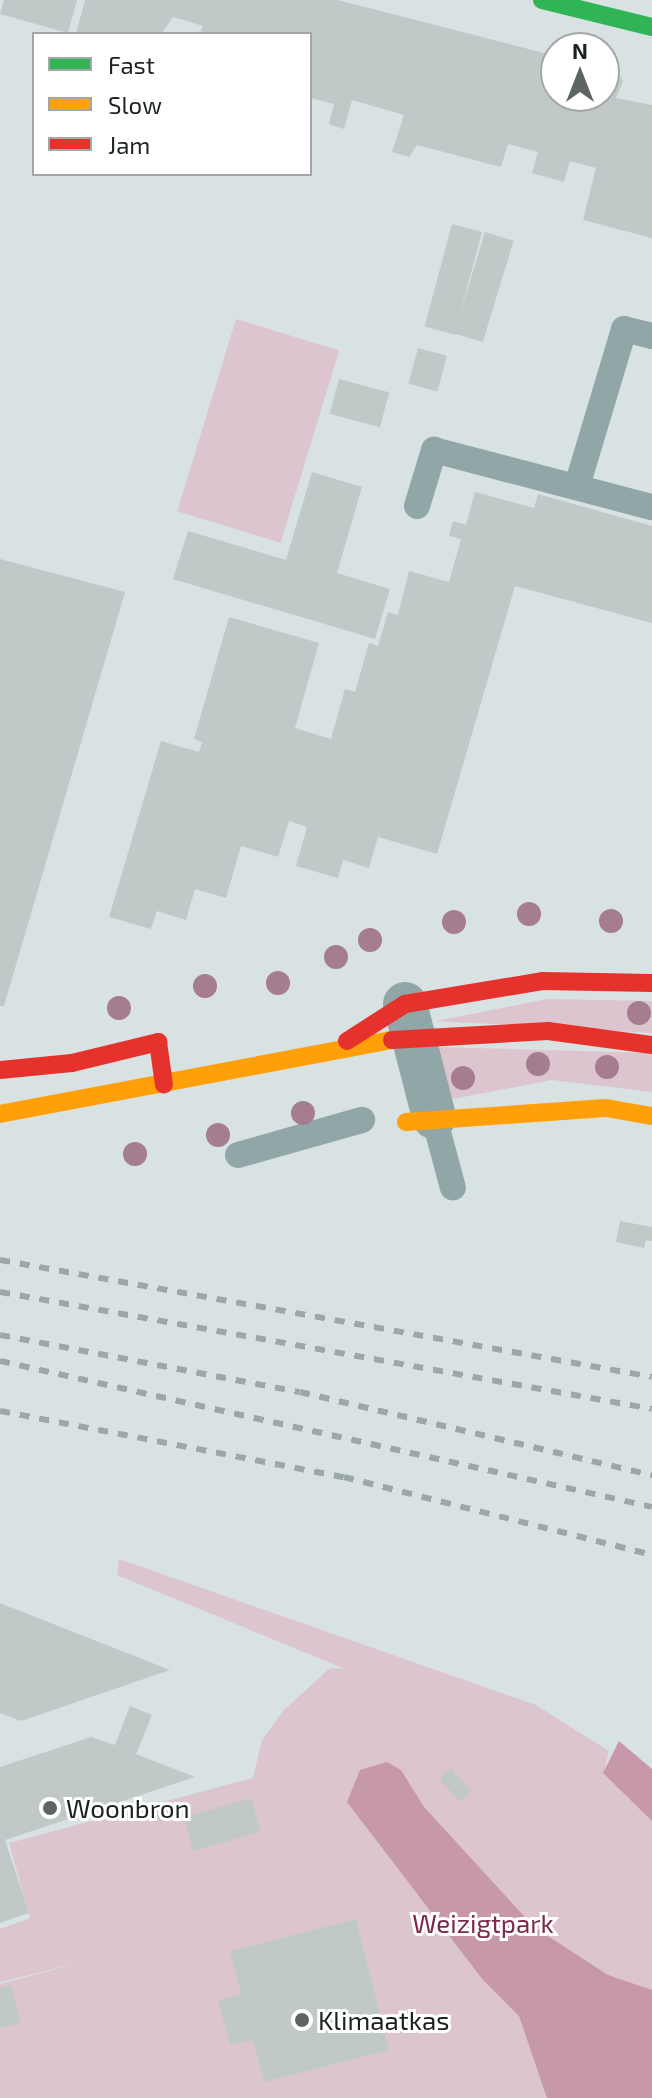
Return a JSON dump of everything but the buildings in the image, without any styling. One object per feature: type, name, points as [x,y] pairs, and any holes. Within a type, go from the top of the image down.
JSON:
[{"type":"main road","points":[[542,0],[652,27]]},
{"type":"main road","points":[[0,1114],[164,1085],[338,1046],[408,1021],[542,981],[652,983]]},
{"type":"main road","points":[[338,1046],[408,1021],[548,1031],[652,1045]]},
{"type":"main road","points":[[0,1070],[72,1063],[158,1042],[164,1085]]},
{"type":"main road","points":[[420,1119],[606,1108],[652,1116]]},
{"type":"street","points":[[408,1021],[420,1119]]},
{"type":"lane","points":[[577,486],[624,329],[652,336]]},
{"type":"lane","points":[[417,506],[434,450],[652,507]]},
{"type":"lane","points":[[420,1119],[453,1188]]},
{"type":"lane","points":[[238,1155],[362,1120]]},
{"type":"green space","points":[[236,319],[339,351],[281,543],[177,511]]},
{"type":"green space","points":[[548,999],[652,1001],[652,1033],[436,1021]]},
{"type":"green space","points":[[434,1047],[652,1053],[652,1092],[552,1080],[453,1099],[437,1071]]},
{"type":"green space","name":"Weizigtpark","points":[[119,1559],[536,1705],[609,1751],[604,1772],[652,1801],[652,2098],[0,2098],[0,1984],[86,1961],[0,1982],[0,1929],[30,1918],[9,1843],[253,1778],[262,1740],[283,1711],[330,1668],[345,1669],[117,1575]]},
{"type":"shaded area","points":[[619,1741],[652,1769],[652,1821],[603,1773]]},
{"type":"shaded area","points":[[387,1762],[401,1770],[424,1807],[534,1927],[608,1975],[652,1990],[652,2098],[547,2098],[519,2016],[483,1980],[347,1802],[360,1770]]},
{"type":"railway","points":[[0,1260],[652,1377]]},
{"type":"railway","points":[[0,1292],[652,1409]]},
{"type":"railway","points":[[0,1335],[300,1392],[652,1475]]},
{"type":"railway","points":[[0,1361],[652,1507]]},
{"type":"railway","points":[[0,1411],[344,1477],[652,1555]]},
{"type":"traffic: fast","points":[[542,0],[652,27]]},
{"type":"traffic: slow","points":[[0,1114],[392,1040]]},
{"type":"traffic: slow","points":[[406,1122],[606,1108],[652,1116]]},
{"type":"traffic: jam","points":[[347,1041],[405,1004],[542,981],[652,983]]},
{"type":"traffic: jam","points":[[392,1040],[548,1031],[652,1045]]},
{"type":"traffic: jam","points":[[0,1070],[72,1063],[158,1042],[164,1085]]},
{"type":"place","name":"Woonbron","points":[[50,1808]]},
{"type":"place","name":"Klimaatkas","points":[[302,2020]]}]
